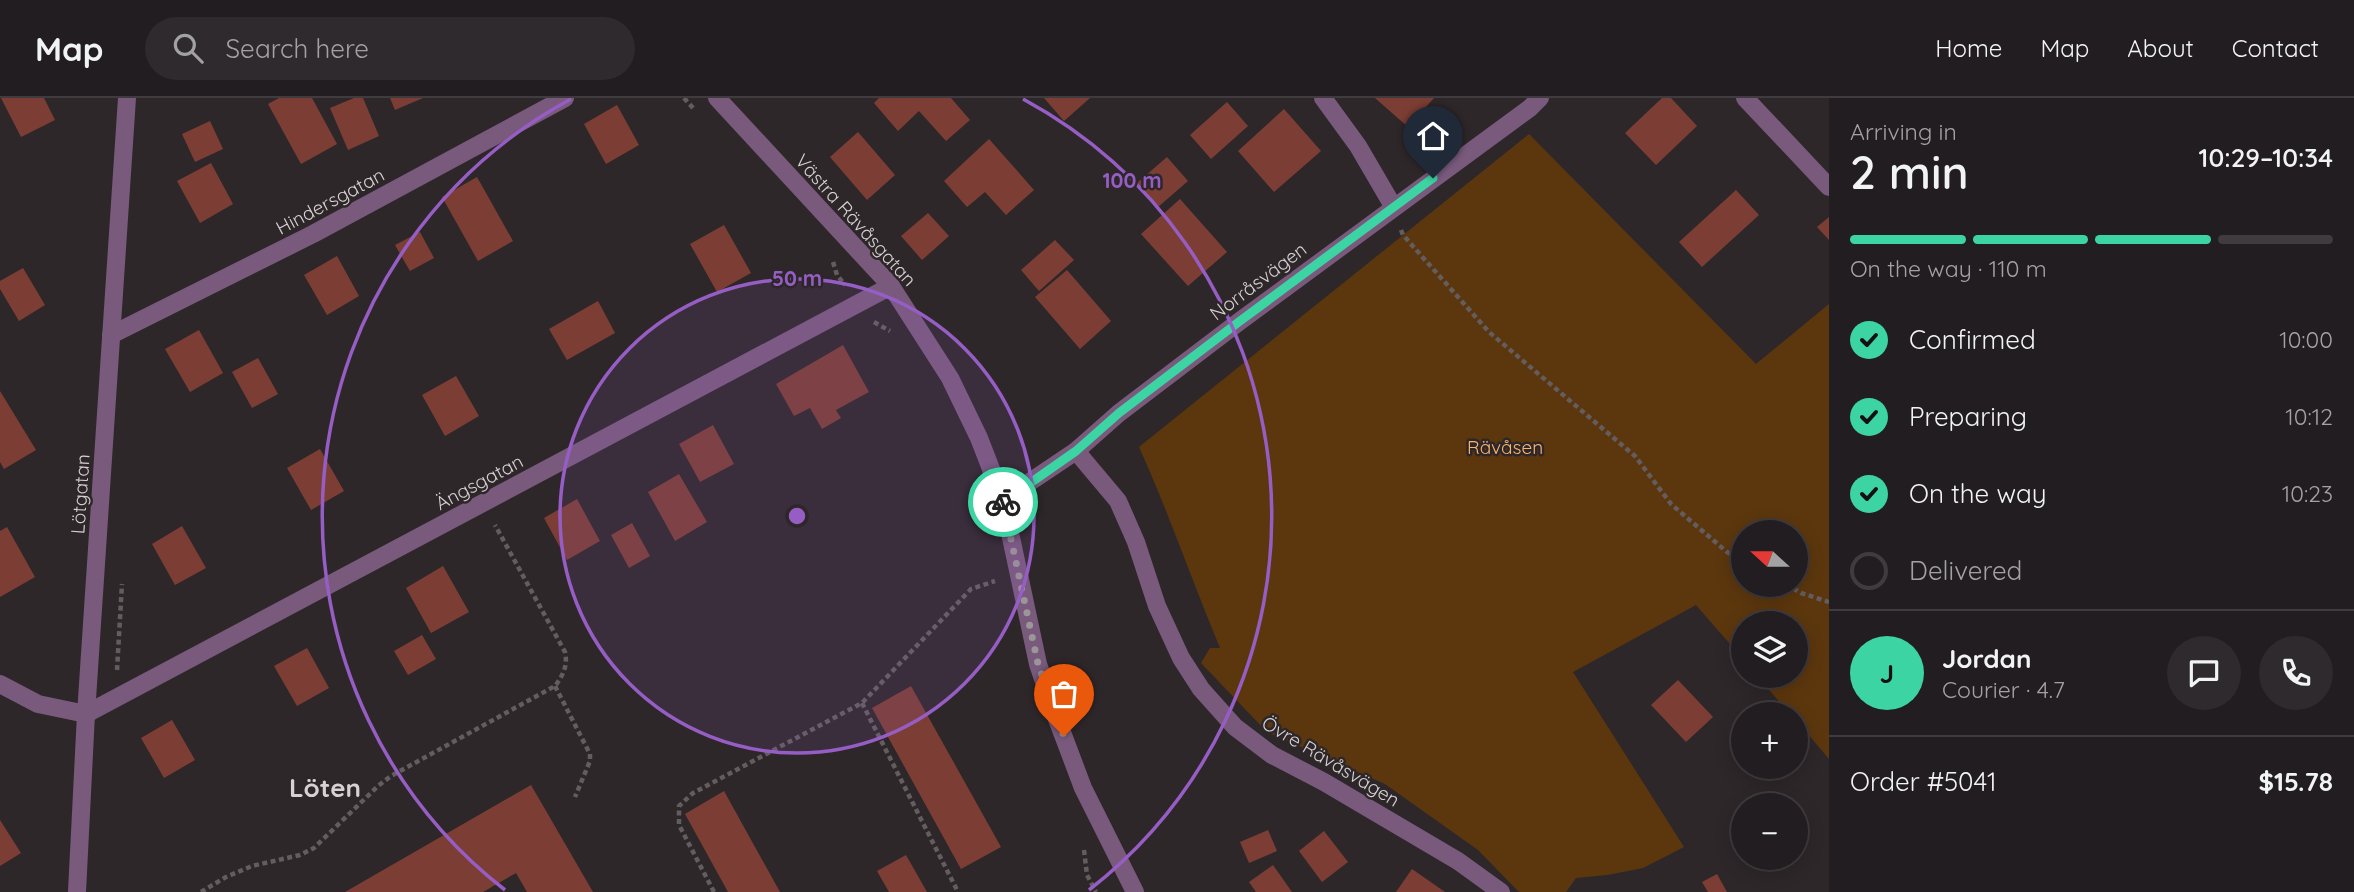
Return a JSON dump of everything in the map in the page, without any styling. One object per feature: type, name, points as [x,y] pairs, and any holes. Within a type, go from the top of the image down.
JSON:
[{"type":"street","name":"Lötgatan","points":[[77,892],[86,714],[127,98]]},
{"type":"street","name":"Hindersgatan","points":[[111,335],[313,234],[565,98]]},
{"type":"street","name":"Västra Rävåsgatan","points":[[717,98],[891,286],[950,378],[979,438],[1003,500],[1038,664],[1050,699],[1083,788],[1135,892]]},
{"type":"street","points":[[1323,98],[1358,146],[1394,206]]},
{"type":"street","name":"Norråsvägen","points":[[1003,500],[1076,451],[1130,405],[1540,98]]},
{"type":"street","points":[[1745,98],[1829,187]]},
{"type":"street","name":"Ängsgatan","points":[[86,714],[891,286]]},
{"type":"street","name":"Övre Rävåsvägen","points":[[1076,451],[1118,500],[1136,542],[1157,606],[1181,658],[1201,689],[1235,727],[1272,755],[1458,860],[1501,892]]},
{"type":"street","points":[[0,684],[38,704],[86,714]]},
{"type":"path","points":[[684,98],[694,108]]},
{"type":"path","points":[[1394,206],[1403,235],[1489,332],[1634,456],[1671,504],[1731,554]]},
{"type":"path","points":[[828,255],[836,266],[837,275],[877,325],[889,330],[894,336]]},
{"type":"path","points":[[201,892],[252,866],[300,855],[314,848],[391,776],[555,686],[563,676],[565,652],[483,503]]},
{"type":"path","points":[[995,570],[999,594]]},
{"type":"path","points":[[714,892],[679,825],[678,806],[693,793],[862,703],[971,589],[997,581]]},
{"type":"path","points":[[1808,595],[1829,602]]},
{"type":"path","points":[[555,686],[590,754],[590,761],[575,797]]},
{"type":"path","points":[[862,703],[958,892]]},
{"type":"path","points":[[1080,841],[1086,854],[1087,875],[1096,892]]},
{"type":"green space","name":"Rävåsen","points":[[1529,134],[1756,364],[1829,304],[1829,759],[1808,734],[1808,702],[1780,702],[1767,688],[1808,688],[1808,611],[1731,611],[1731,645],[1696,605],[1573,672],[1684,847],[1643,868],[1576,878],[1566,892],[1520,892],[1478,850],[1385,784],[1267,732],[1201,663],[1210,648],[1220,648],[1139,447]]},
{"type":"building","points":[[1,98],[44,98],[55,120],[21,137]]},
{"type":"building","points":[[279,98],[312,98],[337,144],[301,164],[268,104]]},
{"type":"building","points":[[354,98],[363,98],[379,136],[348,150],[330,108]]},
{"type":"building","points":[[390,98],[423,98],[395,110]]},
{"type":"building","points":[[879,98],[951,98],[970,120],[946,141],[919,111],[898,131],[874,103]]},
{"type":"building","points":[[1044,98],[1090,98],[1064,121]]},
{"type":"building","points":[[1375,98],[1434,98],[1408,127]]},
{"type":"building","points":[[1662,98],[1671,98],[1697,126],[1656,165],[1625,133]]},
{"type":"building","points":[[1227,102],[1248,126],[1211,159],[1190,135]]},
{"type":"building","points":[[617,105],[639,145],[606,164],[584,124]]},
{"type":"building","points":[[1284,109],[1321,151],[1274,192],[1238,151]]},
{"type":"building","points":[[210,121],[223,149],[195,162],[182,134]]},
{"type":"building","points":[[858,132],[895,175],[867,200],[830,157]]},
{"type":"building","points":[[989,139],[1034,190],[1006,215],[985,192],[967,207],[944,181]]},
{"type":"building","points":[[1167,157],[1188,181],[1158,207],[1137,183]]},
{"type":"building","points":[[211,163],[233,204],[200,223],[177,181]]},
{"type":"building","points":[[477,177],[513,241],[478,261],[442,197]]},
{"type":"building","points":[[1736,190],[1759,215],[1702,267],[1679,242]]},
{"type":"building","points":[[1180,199],[1227,252],[1188,286],[1141,234]]},
{"type":"building","points":[[928,213],[949,236],[922,260],[901,236]]},
{"type":"building","points":[[1829,217],[1829,240],[1817,227]]},
{"type":"building","points":[[724,225],[751,273],[717,292],[690,244]]},
{"type":"building","points":[[420,232],[434,258],[410,271],[395,245]]},
{"type":"building","points":[[1055,240],[1074,260],[1039,291],[1021,270]]},
{"type":"building","points":[[337,256],[359,296],[327,315],[304,275]]},
{"type":"building","points":[[23,268],[45,305],[19,321],[0,289],[0,281]]},
{"type":"building","points":[[1067,270],[1111,321],[1080,349],[1035,297]]},
{"type":"building","points":[[598,301],[615,333],[567,360],[549,329]]},
{"type":"building","points":[[199,330],[223,373],[190,392],[165,349]]},
{"type":"building","points":[[843,345],[869,392],[836,410],[841,418],[822,429],[810,408],[794,416],[776,384]]},
{"type":"building","points":[[258,358],[278,394],[252,408],[232,372]]},
{"type":"building","points":[[456,376],[479,416],[445,436],[422,395]]},
{"type":"building","points":[[0,391],[36,450],[4,469],[0,462]]},
{"type":"building","points":[[713,425],[734,464],[700,482],[679,444]]},
{"type":"building","points":[[320,449],[344,491],[311,510],[287,468]]},
{"type":"building","points":[[679,474],[707,522],[675,541],[648,492]]},
{"type":"building","points":[[577,499],[600,541],[567,560],[544,518]]},
{"type":"building","points":[[632,523],[650,556],[629,568],[611,535]]},
{"type":"building","points":[[182,526],[206,568],[175,585],[152,544]]},
{"type":"building","points":[[7,527],[35,577],[0,597],[0,531]]},
{"type":"building","points":[[443,566],[469,612],[431,633],[406,588]]},
{"type":"building","points":[[422,635],[436,659],[408,675],[394,651]]},
{"type":"building","points":[[307,648],[329,688],[297,706],[274,666]]},
{"type":"building","points":[[1678,680],[1713,717],[1686,742],[1651,705]]},
{"type":"building","points":[[911,686],[1001,847],[961,869],[872,708]]},
{"type":"building","points":[[172,720],[195,760],[164,778],[141,738]]},
{"type":"building","points":[[531,785],[593,892],[527,892],[516,873],[483,892],[345,892]]},
{"type":"building","points":[[724,791],[780,892],[728,892],[685,814]]},
{"type":"building","points":[[0,820],[21,853],[0,866]]},
{"type":"building","points":[[1268,830],[1277,851],[1249,863],[1240,842]]},
{"type":"building","points":[[1324,831],[1348,862],[1322,882],[1299,851]]},
{"type":"building","points":[[906,855],[927,892],[889,892],[877,871]]},
{"type":"building","points":[[1273,865],[1292,892],[1256,892],[1249,882]]},
{"type":"building","points":[[1412,869],[1445,892],[1396,892]]},
{"type":"building","points":[[1717,874],[1727,892],[1708,892],[1702,882]]},
{"type":"way so far","points":[[1003,502],[1038,664],[1064,736]]},
{"type":"district","name":"Löten","points":[[325,788]]},
{"type":"route","points":[[1003,502],[1076,451],[1119,413],[1433,178]]}]
